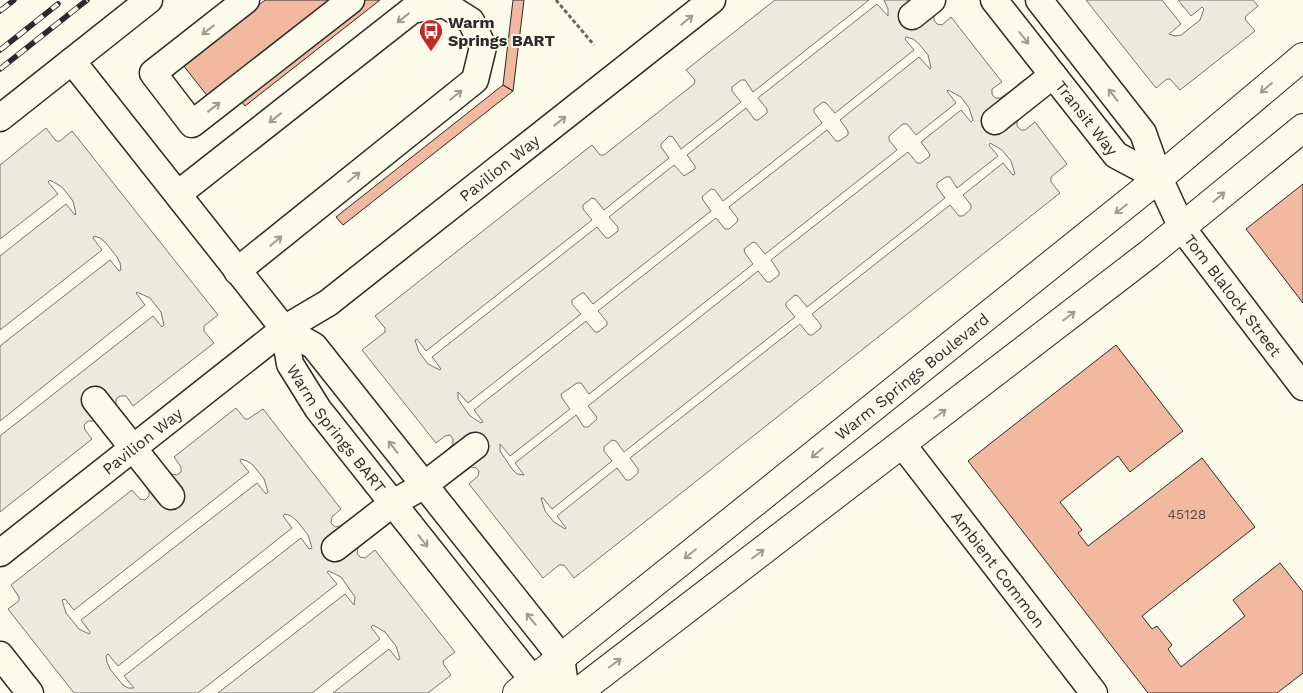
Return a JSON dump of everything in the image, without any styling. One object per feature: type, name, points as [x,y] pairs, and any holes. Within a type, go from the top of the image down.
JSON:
[{"type":"main road","name":"Warm Springs Boulevard","points":[[535,689],[561,657],[1159,178],[1303,57]]},
{"type":"main road","points":[[576,693],[1182,228],[1303,128]]},
{"type":"street","points":[[0,118],[149,0]]},
{"type":"street","points":[[246,0],[153,73],[192,124],[351,0]]},
{"type":"street","name":"Pavilion Way","points":[[284,329],[318,291],[684,0]]},
{"type":"street","name":"Pavilion Way","points":[[0,553],[284,329],[328,303],[712,0]]},
{"type":"street","name":"Transit Way","points":[[994,0],[1116,155],[1159,178]]},
{"type":"street","name":"Transit Way","points":[[1039,0],[1143,133],[1159,178]]},
{"type":"street","points":[[178,194],[412,10],[444,4],[471,21],[483,48],[475,80],[238,271]]},
{"type":"street","points":[[72,60],[284,329]]},
{"type":"street","points":[[995,122],[1054,75]]},
{"type":"street","points":[[1159,178],[1182,228]]},
{"type":"street","name":"Tom Blalock Street","points":[[1182,228],[1303,387]]},
{"type":"street","name":"Warm Springs BART","points":[[284,329],[314,346],[423,486],[561,657]]},
{"type":"street","name":"Warm Springs BART","points":[[284,329],[290,364],[318,409],[393,503],[535,689]]},
{"type":"street","points":[[95,400],[171,496]]},
{"type":"street","name":"Ambient Common","points":[[902,444],[1094,693]]},
{"type":"street","points":[[335,548],[393,503],[423,486],[475,446]]},
{"type":"street","points":[[0,655],[30,693]]},
{"type":"street","points":[[561,657],[566,693]]},
{"type":"path","points":[[556,0],[594,45]]},
{"type":"shaded area","points":[[775,0],[869,0],[753,92],[745,80],[741,80],[732,87],[732,91],[741,102],[681,149],[673,137],[669,136],[661,144],[661,147],[669,158],[604,210],[592,198],[583,205],[583,209],[592,220],[426,351],[417,339],[415,340],[419,352],[428,364],[440,370],[432,357],[597,227],[606,238],[609,238],[618,231],[618,227],[609,217],[674,165],[684,176],[695,169],[687,155],[746,108],[755,120],[758,120],[767,113],[767,109],[758,98],[877,4],[888,16],[888,9],[884,0],[933,0],[934,20],[937,24],[942,25],[951,17],[1002,82],[992,89],[992,94],[995,98],[1000,98],[1008,93],[1024,115],[1017,121],[1017,126],[1021,130],[1025,130],[1035,122],[1067,164],[1051,177],[1051,182],[1060,193],[574,578],[564,565],[559,565],[543,578],[469,484],[478,476],[479,471],[471,467],[461,474],[444,453],[453,444],[453,439],[450,435],[445,436],[436,443],[362,350],[385,332],[385,328],[375,316],[592,145],[600,155],[604,155],[694,84],[695,80],[686,70]],"holes":[[[906,37],[913,39],[928,55],[930,69],[919,57],[840,120],[848,131],[848,135],[836,141],[827,130],[729,207],[738,219],[729,229],[725,229],[716,218],[598,311],[607,322],[607,325],[598,332],[595,332],[586,321],[474,410],[483,422],[481,423],[470,416],[458,399],[458,392],[468,403],[581,314],[572,304],[572,300],[584,293],[593,304],[711,211],[702,197],[711,189],[715,190],[723,201],[822,123],[814,109],[823,102],[835,113],[914,50],[905,39]],[[947,91],[961,97],[969,108],[973,120],[971,122],[961,110],[921,142],[930,156],[921,163],[917,163],[908,152],[771,260],[779,275],[770,282],[767,282],[758,271],[588,406],[597,419],[588,427],[584,427],[576,415],[515,463],[524,475],[517,474],[512,469],[500,451],[500,444],[510,456],[570,409],[561,394],[577,383],[581,383],[589,394],[753,264],[744,249],[753,242],[765,254],[897,150],[889,140],[889,136],[903,124],[907,124],[916,135],[956,103]],[[990,143],[1002,150],[1011,161],[1015,174],[1013,175],[1003,163],[963,195],[971,205],[971,209],[963,216],[959,216],[950,205],[812,314],[821,325],[821,328],[812,335],[809,335],[800,324],[630,458],[638,469],[638,473],[630,480],[626,480],[617,468],[557,516],[565,529],[554,522],[545,511],[541,498],[552,509],[612,461],[604,451],[604,447],[612,440],[616,441],[624,452],[795,317],[786,306],[786,303],[795,295],[807,307],[945,198],[937,187],[937,183],[946,177],[950,177],[957,188],[998,156],[989,145]]]},
{"type":"shaded area","points":[[1086,0],[1162,0],[1181,24],[1169,34],[1175,36],[1181,35],[1200,20],[1204,9],[1202,7],[1191,16],[1178,0],[1253,0],[1258,6],[1245,19],[1255,31],[1180,90],[1170,79],[1167,79],[1156,88]]},
{"type":"shaded area","points":[[46,128],[56,141],[60,141],[72,131],[218,315],[204,326],[204,331],[214,343],[133,406],[126,396],[120,396],[116,399],[116,405],[122,413],[101,429],[94,421],[88,421],[84,425],[85,430],[92,439],[0,512],[0,436],[153,316],[162,327],[164,325],[161,312],[150,298],[137,292],[145,305],[0,421],[0,346],[110,260],[119,271],[121,270],[117,257],[106,243],[94,236],[93,238],[102,250],[0,330],[0,256],[66,204],[76,214],[73,201],[62,187],[50,180],[48,182],[58,194],[0,239],[0,165]]},
{"type":"shaded area","points":[[236,408],[245,419],[263,409],[341,509],[332,517],[331,523],[335,527],[340,526],[350,519],[367,540],[358,548],[357,553],[360,557],[365,558],[375,550],[455,652],[443,661],[451,675],[428,693],[333,693],[389,649],[398,660],[400,659],[396,646],[385,632],[373,625],[371,627],[380,639],[312,693],[218,693],[345,594],[354,605],[355,597],[341,577],[329,571],[327,572],[337,584],[198,693],[74,693],[8,609],[19,601],[19,597],[11,585],[132,490],[140,499],[145,500],[149,496],[149,491],[144,483],[165,467],[171,474],[177,475],[181,472],[181,467],[174,457]],"holes":[[[241,459],[253,465],[264,479],[268,492],[266,494],[257,483],[81,620],[90,632],[89,634],[79,629],[66,613],[62,600],[65,599],[74,610],[249,472],[240,461]],[[285,514],[297,521],[308,535],[312,548],[309,549],[301,538],[124,676],[134,688],[128,688],[123,685],[110,669],[106,656],[108,654],[118,666],[292,528],[283,516]]]},
{"type":"building","points":[[265,0],[332,0],[209,98],[183,65]]},
{"type":"building","points":[[363,0],[380,0],[245,106],[239,98]]},
{"type":"building","points":[[513,0],[524,0],[513,91],[503,85]]},
{"type":"building","points":[[503,85],[513,91],[343,225],[336,217]]},
{"type":"building","points":[[1303,184],[1303,303],[1246,229]]},
{"type":"building","points":[[1116,345],[1183,431],[1130,472],[1118,456],[1060,502],[1082,530],[1078,533],[1088,546],[1202,458],[1255,527],[1142,616],[1152,629],[1157,626],[1172,645],[1168,649],[1181,667],[1245,616],[1233,600],[1280,563],[1303,592],[1303,673],[1277,693],[1148,693],[968,461]]},
{"type":"railway","points":[[0,11],[14,0]]},
{"type":"railway","points":[[0,69],[87,0]]},
{"type":"railway","points":[[0,50],[58,4]]},
{"type":"place","name":"Warm Springs BART","points":[[431,52]]}]
